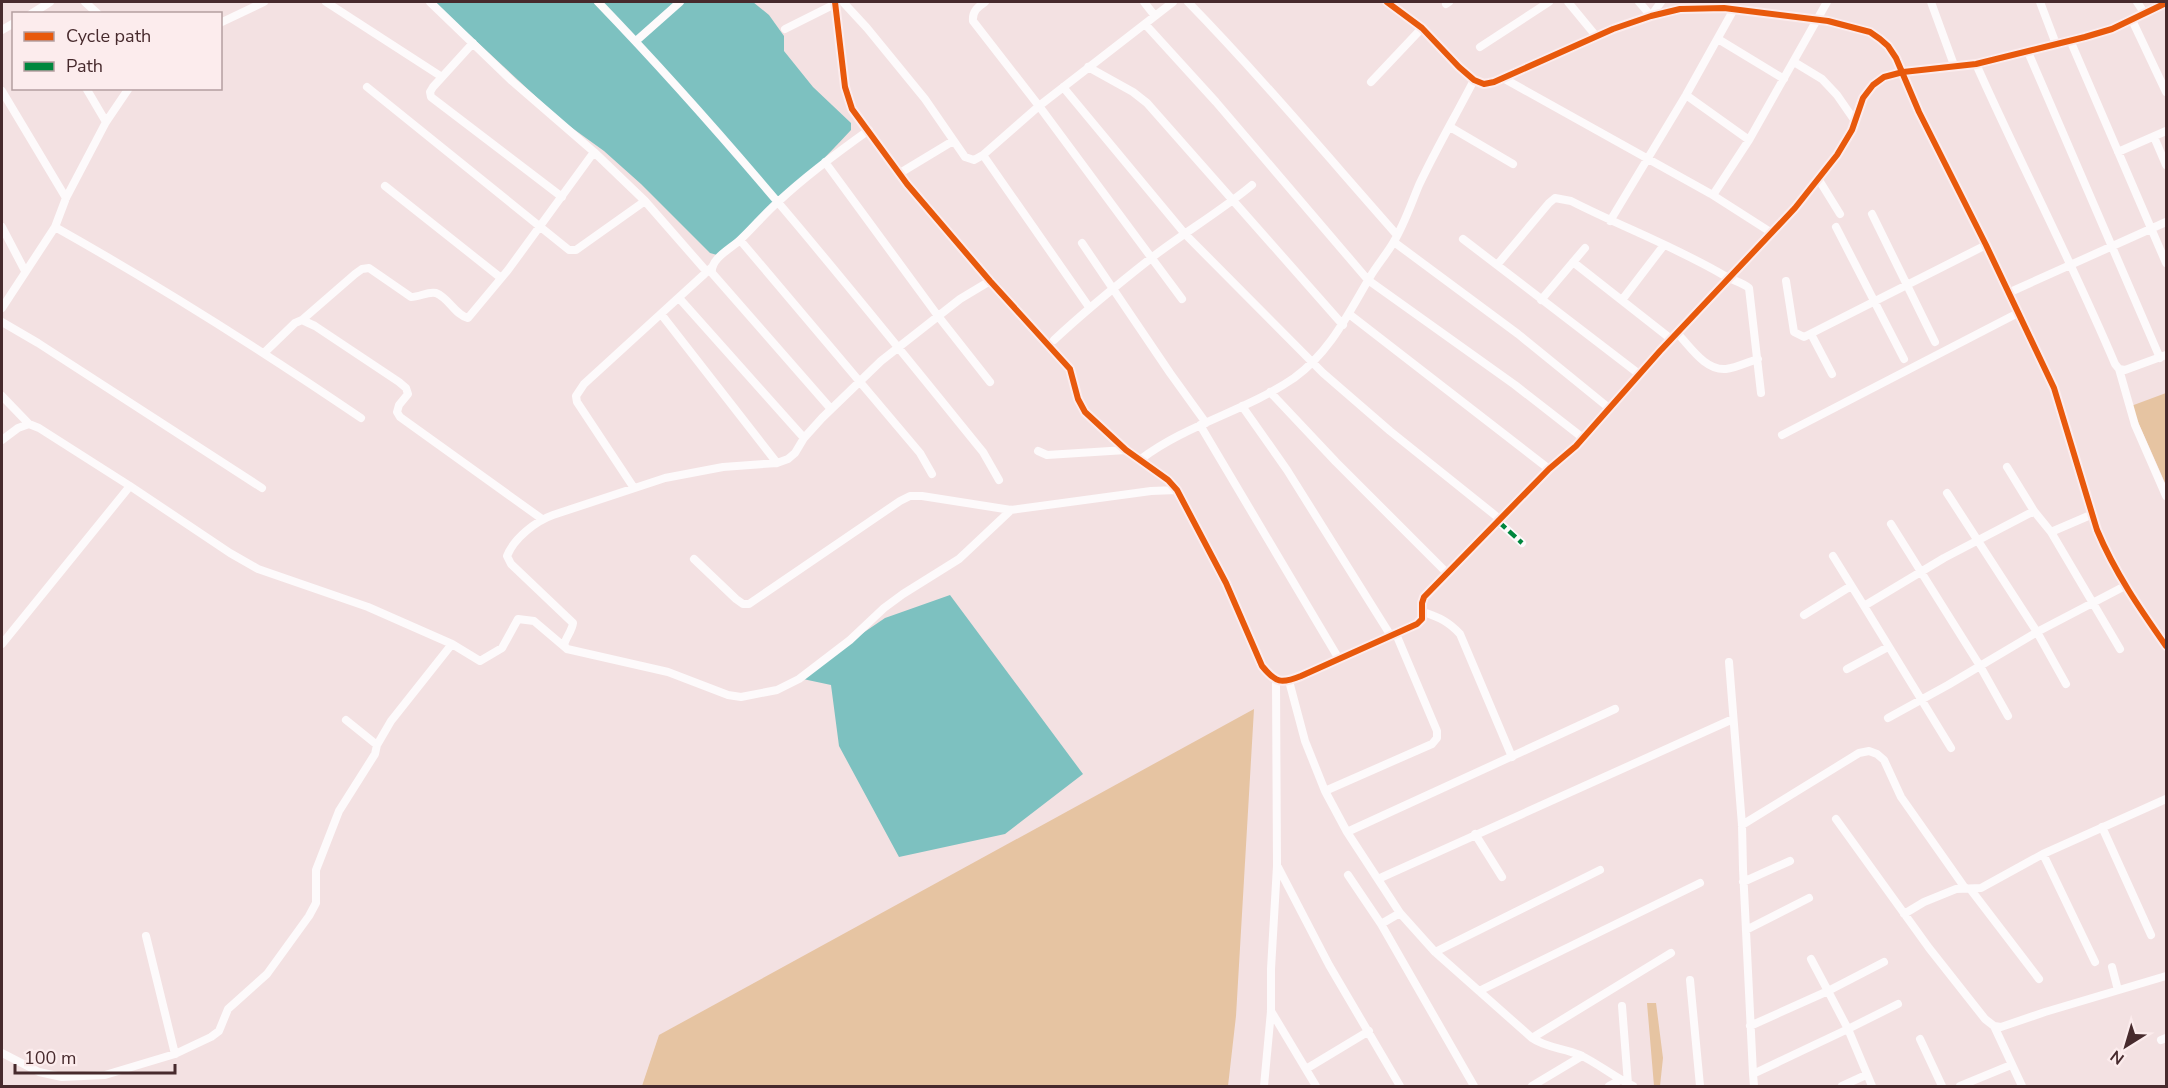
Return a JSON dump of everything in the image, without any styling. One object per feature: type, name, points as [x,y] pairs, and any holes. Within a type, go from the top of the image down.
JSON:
[{"type":"street","points":[[37,12],[50,2]]},
{"type":"street","points":[[222,22],[264,2]]},
{"type":"street","points":[[326,2],[442,77]]},
{"type":"street","points":[[430,2],[512,81],[594,152],[645,201],[712,273],[831,409]]},
{"type":"street","points":[[598,2],[636,41],[777,202],[983,452],[999,480]]},
{"type":"street","points":[[636,41],[680,2]]},
{"type":"street","points":[[838,2],[867,28],[925,99],[965,157],[974,160],[1088,67],[1173,2]]},
{"type":"street","points":[[785,29],[838,2]]},
{"type":"street","points":[[838,2],[847,99],[852,109],[900,173],[990,281],[1070,369],[1078,399],[1085,412],[1126,450],[1168,480],[1177,490],[1226,583],[1262,666],[1276,681],[1277,866],[1271,1011],[1264,1086]]},
{"type":"street","points":[[985,2],[975,9],[972,21],[1039,106],[1182,299]]},
{"type":"street","points":[[1144,2],[1155,16]]},
{"type":"street","points":[[1188,2],[1290,112],[1395,239],[1609,408]]},
{"type":"street","points":[[1387,2],[1422,28],[1474,80],[1484,84],[1503,78],[1596,36],[1651,16],[1680,9],[1734,9],[1846,24],[1870,32],[1888,46],[1903,72],[1919,112],[2054,388],[2097,530],[2106,552],[2125,586],[2166,646]]},
{"type":"street","points":[[1480,47],[1549,2]]},
{"type":"street","points":[[1568,2],[1596,36]]},
{"type":"street","points":[[1639,2],[1651,16]]},
{"type":"street","points":[[1651,16],[1661,2]]},
{"type":"street","points":[[1713,195],[1749,140],[1827,2]]},
{"type":"street","points":[[1931,2],[1954,65]]},
{"type":"street","points":[[2040,2],[2056,44]]},
{"type":"street","points":[[2137,2],[2145,14]]},
{"type":"street","points":[[1276,681],[1289,681],[1417,624],[1422,619],[1424,597],[1549,469],[1583,438],[1639,374],[1730,279],[1819,180],[1837,155],[1855,122],[1863,98],[1873,85],[1884,77],[1903,72],[1976,64],[2112,29],[2166,3]]},
{"type":"street","points":[[1610,221],[1686,95],[1734,9]]},
{"type":"street","points":[[2132,20],[2166,92]]},
{"type":"street","points":[[1145,24],[1216,102],[1368,280],[1515,385],[1583,438]]},
{"type":"street","points":[[1371,82],[1422,28]]},
{"type":"street","points":[[1718,39],[1785,79]]},
{"type":"street","points":[[2070,40],[2166,263]]},
{"type":"street","points":[[473,43],[430,92],[431,97],[562,197]]},
{"type":"street","points":[[2028,52],[2112,247],[2163,356],[2125,370],[2119,369]]},
{"type":"street","points":[[1794,62],[1822,79],[1837,95],[1855,122]]},
{"type":"street","points":[[1976,64],[2119,369],[2135,425],[2166,496]]},
{"type":"street","points":[[1088,67],[1133,92],[1146,103],[1343,325]]},
{"type":"street","points":[[1503,78],[1713,195],[1772,232]]},
{"type":"street","points":[[1141,459],[1158,446],[1294,378],[1329,345],[1395,239],[1420,184],[1474,80]]},
{"type":"street","points":[[367,87],[569,250],[576,250],[645,201]]},
{"type":"street","points":[[1063,87],[1185,234],[1313,362],[1360,406],[1500,521],[1522,543]]},
{"type":"street","points":[[87,90],[106,122]]},
{"type":"street","points":[[2,309],[55,227],[66,198],[106,122],[128,90]]},
{"type":"street","points":[[2,91],[66,198]]},
{"type":"street","points":[[1686,95],[1749,140]]},
{"type":"street","points":[[1450,127],[1513,164]]},
{"type":"street","points":[[634,488],[577,402],[576,396],[584,384],[709,270],[777,202],[825,162],[869,130]]},
{"type":"street","points":[[2118,152],[2166,131]]},
{"type":"street","points":[[2154,137],[2166,165]]},
{"type":"street","points":[[900,173],[953,141]]},
{"type":"street","points":[[264,352],[295,323],[302,320],[362,269],[374,270],[411,297],[428,293],[439,295],[465,318],[472,316],[594,152]]},
{"type":"street","points":[[982,155],[1089,307]]},
{"type":"street","points":[[825,162],[938,316],[990,382]]},
{"type":"street","points":[[1819,180],[1840,214]]},
{"type":"street","points":[[1054,340],[1089,307],[1151,258],[1252,185]]},
{"type":"street","points":[[385,186],[501,278]]},
{"type":"street","points":[[1497,265],[1555,198],[1570,201],[1704,264],[1749,288],[1761,393]]},
{"type":"street","points":[[1872,214],[1935,342]]},
{"type":"street","points":[[2008,293],[2166,222]]},
{"type":"street","points":[[55,227],[264,352],[361,418]]},
{"type":"street","points":[[1836,227],[1904,359]]},
{"type":"street","points":[[2,228],[25,271]]},
{"type":"street","points":[[1463,239],[1639,374]]},
{"type":"street","points":[[740,240],[920,453],[932,474]]},
{"type":"street","points":[[1082,243],[1203,424],[1339,659]]},
{"type":"street","points":[[1622,300],[1664,245]]},
{"type":"street","points":[[1786,281],[1794,332],[1804,337],[1986,245]]},
{"type":"street","points":[[1541,300],[1585,248]]},
{"type":"street","points":[[1573,262],[1717,369],[1731,368],[1758,359]]},
{"type":"street","points":[[567,649],[564,645],[565,640],[573,628],[573,623],[511,564],[507,556],[510,549],[542,519],[690,472],[777,463],[788,459],[795,453],[804,438],[860,380],[938,316],[990,281]]},
{"type":"street","points":[[679,298],[804,438]]},
{"type":"street","points":[[1782,435],[2018,313]]},
{"type":"street","points":[[661,314],[777,463]]},
{"type":"street","points":[[1349,314],[1549,469]]},
{"type":"street","points":[[302,320],[315,326],[399,382],[406,388],[408,394],[399,405],[397,412],[400,417],[542,519]]},
{"type":"street","points":[[2,322],[262,488]]},
{"type":"street","points":[[1811,334],[1832,374]]},
{"type":"street","points":[[1270,392],[1447,573]]},
{"type":"street","points":[[2,396],[28,424],[39,428],[258,569],[368,607],[452,644],[480,661],[502,648],[518,619],[534,621],[567,649],[668,672],[741,697],[777,690],[799,680],[850,640],[884,608],[959,559],[1011,510]]},
{"type":"street","points":[[1242,406],[1287,470],[1393,635],[1437,730],[1437,738],[1432,744],[1325,791]]},
{"type":"street","points":[[2,440],[18,428],[28,424]]},
{"type":"street","points":[[1038,452],[1047,455],[1126,450]]},
{"type":"street","points":[[2007,467],[2034,511],[2051,532],[2120,649]]},
{"type":"street","points":[[2,644],[130,486]]},
{"type":"street","points":[[694,559],[736,599],[743,604],[749,604],[910,496],[1011,510],[1151,491],[1177,490]]},
{"type":"street","points":[[1947,493],[2037,632],[2066,684]]},
{"type":"street","points":[[1864,606],[1977,540],[2034,511]]},
{"type":"street","points":[[2051,532],[2093,514]]},
{"type":"street","points":[[1891,524],[1980,666],[2008,716]]},
{"type":"street","points":[[1833,556],[1951,748]]},
{"type":"street","points":[[1804,615],[1851,586]]},
{"type":"street","points":[[1888,718],[2037,632],[2125,586]]},
{"type":"street","points":[[1423,612],[1439,617],[1460,634],[1512,757]]},
{"type":"street","points":[[2,1053],[39,1072],[62,1077],[105,1075],[175,1054],[219,1031],[228,1009],[267,974],[309,916],[316,903],[316,870],[339,811],[375,754],[377,745],[391,721],[452,644]]},
{"type":"street","points":[[1847,669],[1888,647]]},
{"type":"street","points":[[1729,662],[1742,825],[1754,1086]]},
{"type":"street","points":[[1289,681],[1305,741],[1325,791],[1347,832],[1400,912],[1435,952],[1532,1038],[1582,1056],[1627,1084]]},
{"type":"street","points":[[1347,832],[1615,709]]},
{"type":"street","points":[[1378,879],[1733,719]]},
{"type":"street","points":[[346,720],[377,745]]},
{"type":"street","points":[[1742,825],[1859,753],[1869,751],[1877,754],[1884,760],[1901,797],[1968,889],[2039,979]]},
{"type":"street","points":[[1904,914],[1947,892],[1982,888],[2043,854],[2166,800]]},
{"type":"street","points":[[1836,819],[1904,914],[1985,1019],[1994,1026],[2022,1086]]},
{"type":"street","points":[[2102,827],[2151,935]]},
{"type":"street","points":[[1475,834],[1502,877]]},
{"type":"street","points":[[2043,854],[2095,962]]},
{"type":"street","points":[[1743,882],[1790,861]]},
{"type":"street","points":[[1277,866],[1329,965],[1400,1086]]},
{"type":"street","points":[[1435,952],[1600,870]]},
{"type":"street","points":[[1348,875],[1381,924],[1474,1086]]},
{"type":"street","points":[[1479,991],[1700,883]]},
{"type":"street","points":[[1746,930],[1809,898]]},
{"type":"street","points":[[1381,924],[1400,912]]},
{"type":"street","points":[[146,936],[175,1054]]},
{"type":"street","points":[[1532,1038],[1671,952]]},
{"type":"street","points":[[1811,959],[1848,1029],[1872,1086]]},
{"type":"street","points":[[1750,1026],[1828,991],[1884,962]]},
{"type":"street","points":[[2112,967],[2118,990]]},
{"type":"street","points":[[1994,1026],[2009,1025],[2166,976]]},
{"type":"street","points":[[1690,980],[1700,1086]]},
{"type":"street","points":[[1753,1074],[1898,1004]]},
{"type":"street","points":[[1622,1006],[1627,1084]]},
{"type":"street","points":[[1271,1011],[1316,1086]]},
{"type":"street","points":[[1306,1069],[1369,1031]]},
{"type":"street","points":[[1920,1039],[1942,1086]]},
{"type":"street","points":[[1532,1086],[1582,1056]]},
{"type":"street","points":[[1960,1086],[2011,1065]]},
{"type":"street","points":[[1842,1086],[1866,1075]]},
{"type":"street","points":[[1609,1086],[1627,1084]]},
{"type":"shaded area","points":[[2166,393],[2166,485],[2131,406]]},
{"type":"shaded area","points":[[1254,709],[1236,1016],[1228,1086],[642,1086],[659,1035]]},
{"type":"shaded area","points":[[1647,1003],[1656,1003],[1663,1058],[1660,1086],[1654,1086]]},
{"type":"water","points":[[434,2],[753,2],[769,15],[784,36],[784,51],[813,87],[851,123],[851,130],[803,179],[752,225],[717,255],[710,253],[641,184],[604,151],[561,120]]},
{"type":"water","points":[[950,595],[1083,774],[1005,834],[899,857],[839,746],[831,685],[803,679],[804,673],[885,618]]},
{"type":"marked path","points":[[1499,522],[1522,543]]},
{"type":"cycle path","points":[[835,2],[845,87],[852,109],[907,184],[990,281],[1070,369],[1078,399],[1085,412],[1126,450],[1168,480],[1177,490],[1226,583],[1262,666],[1275,679],[1284,681],[1301,676],[1417,624],[1422,619],[1424,597],[1549,469],[1576,446],[1660,351],[1795,208],[1837,155],[1852,130],[1863,98],[1873,85],[1884,77],[1903,72],[1976,64],[2085,37],[2112,29],[2166,3]]},
{"type":"cycle path","points":[[1387,2],[1422,28],[1474,80],[1484,84],[1494,82],[1613,29],[1680,9],[1724,8],[1828,21],[1870,32],[1880,39],[1896,58],[1919,112],[2054,388],[2097,530],[2104,546],[2128,590],[2166,646]]}]
